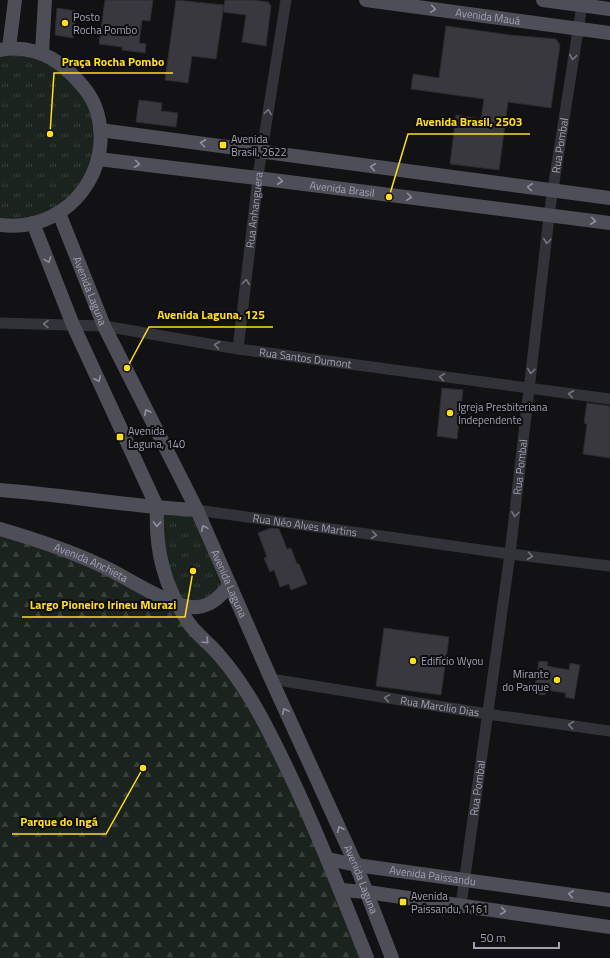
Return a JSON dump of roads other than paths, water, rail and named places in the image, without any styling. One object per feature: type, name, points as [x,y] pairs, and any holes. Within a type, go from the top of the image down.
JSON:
[{"type":"main road","points":[[0,225],[9,226],[33,223],[59,213],[84,190],[98,159],[100,146],[100,130],[95,106],[81,82],[60,64],[42,53],[4,49],[15,0]]},
{"type":"main road","points":[[42,53],[45,0]]},
{"type":"main road","name":"Avenida Mauá","points":[[366,0],[610,33]]},
{"type":"main road","points":[[543,0],[610,9]]},
{"type":"main road","points":[[100,130],[610,198]]},
{"type":"main road","name":"Avenida Brasil","points":[[98,159],[610,223]]},
{"type":"main road","name":"Avenida Laguna","points":[[59,213],[104,326],[197,510],[271,679],[356,865],[392,958]]},
{"type":"main road","points":[[33,223],[73,325],[157,507],[156,528],[159,556],[168,586],[188,623],[219,655],[246,691],[271,736],[328,860],[367,958]]},
{"type":"main road","name":"Rua Néo Alves Martins","points":[[0,490],[197,510]]},
{"type":"main road","name":"Avenida Anchieta","points":[[0,529],[53,546],[102,565],[142,587],[178,604],[197,607],[216,601],[230,586]]},
{"type":"main road","name":"Avenida Paissandu","points":[[328,860],[610,900]]},
{"type":"main road","points":[[340,890],[367,892],[610,927]]},
{"type":"street","name":"Rua Anhanguera","points":[[238,349],[261,152],[286,0]]},
{"type":"street","name":"Rua Pombal","points":[[461,905],[510,554],[550,215],[577,28],[582,5]]},
{"type":"street","name":"Rua Santos Dumont","points":[[0,323],[104,326],[238,349],[610,399]]},
{"type":"street","name":"Rua Néo Alves Martins","points":[[197,510],[510,554],[610,566]]},
{"type":"street","name":"Rua Marcilio Dias","points":[[271,679],[487,714],[610,731]]},
{"type":"place","name":"Posto Rocha Pombo","points":[[65,23]]},
{"type":"place","name":"Praça Rocha Pombo","points":[[50,134]]},
{"type":"place","name":"Avenida Brasil, 2622","points":[[223,145]]},
{"type":"place","name":"Avenida Brasil, 2503","points":[[389,197]]},
{"type":"place","name":"Avenida Laguna, 125","points":[[127,368]]},
{"type":"place","name":"Igreja Presbiteriana Independente","points":[[450,413]]},
{"type":"place","name":"Avenida Laguna, 140","points":[[120,437]]},
{"type":"place","name":"Largo Pioneiro Irineu Murazi","points":[[193,571]]},
{"type":"place","name":"Edifício Wyou","points":[[413,661]]},
{"type":"place","name":"Mirante do Parque","points":[[557,680]]},
{"type":"place","name":"Parque do Ingá","points":[[143,768]]},
{"type":"place","name":"Avenida Paissandu, 1161","points":[[403,902]]}]
